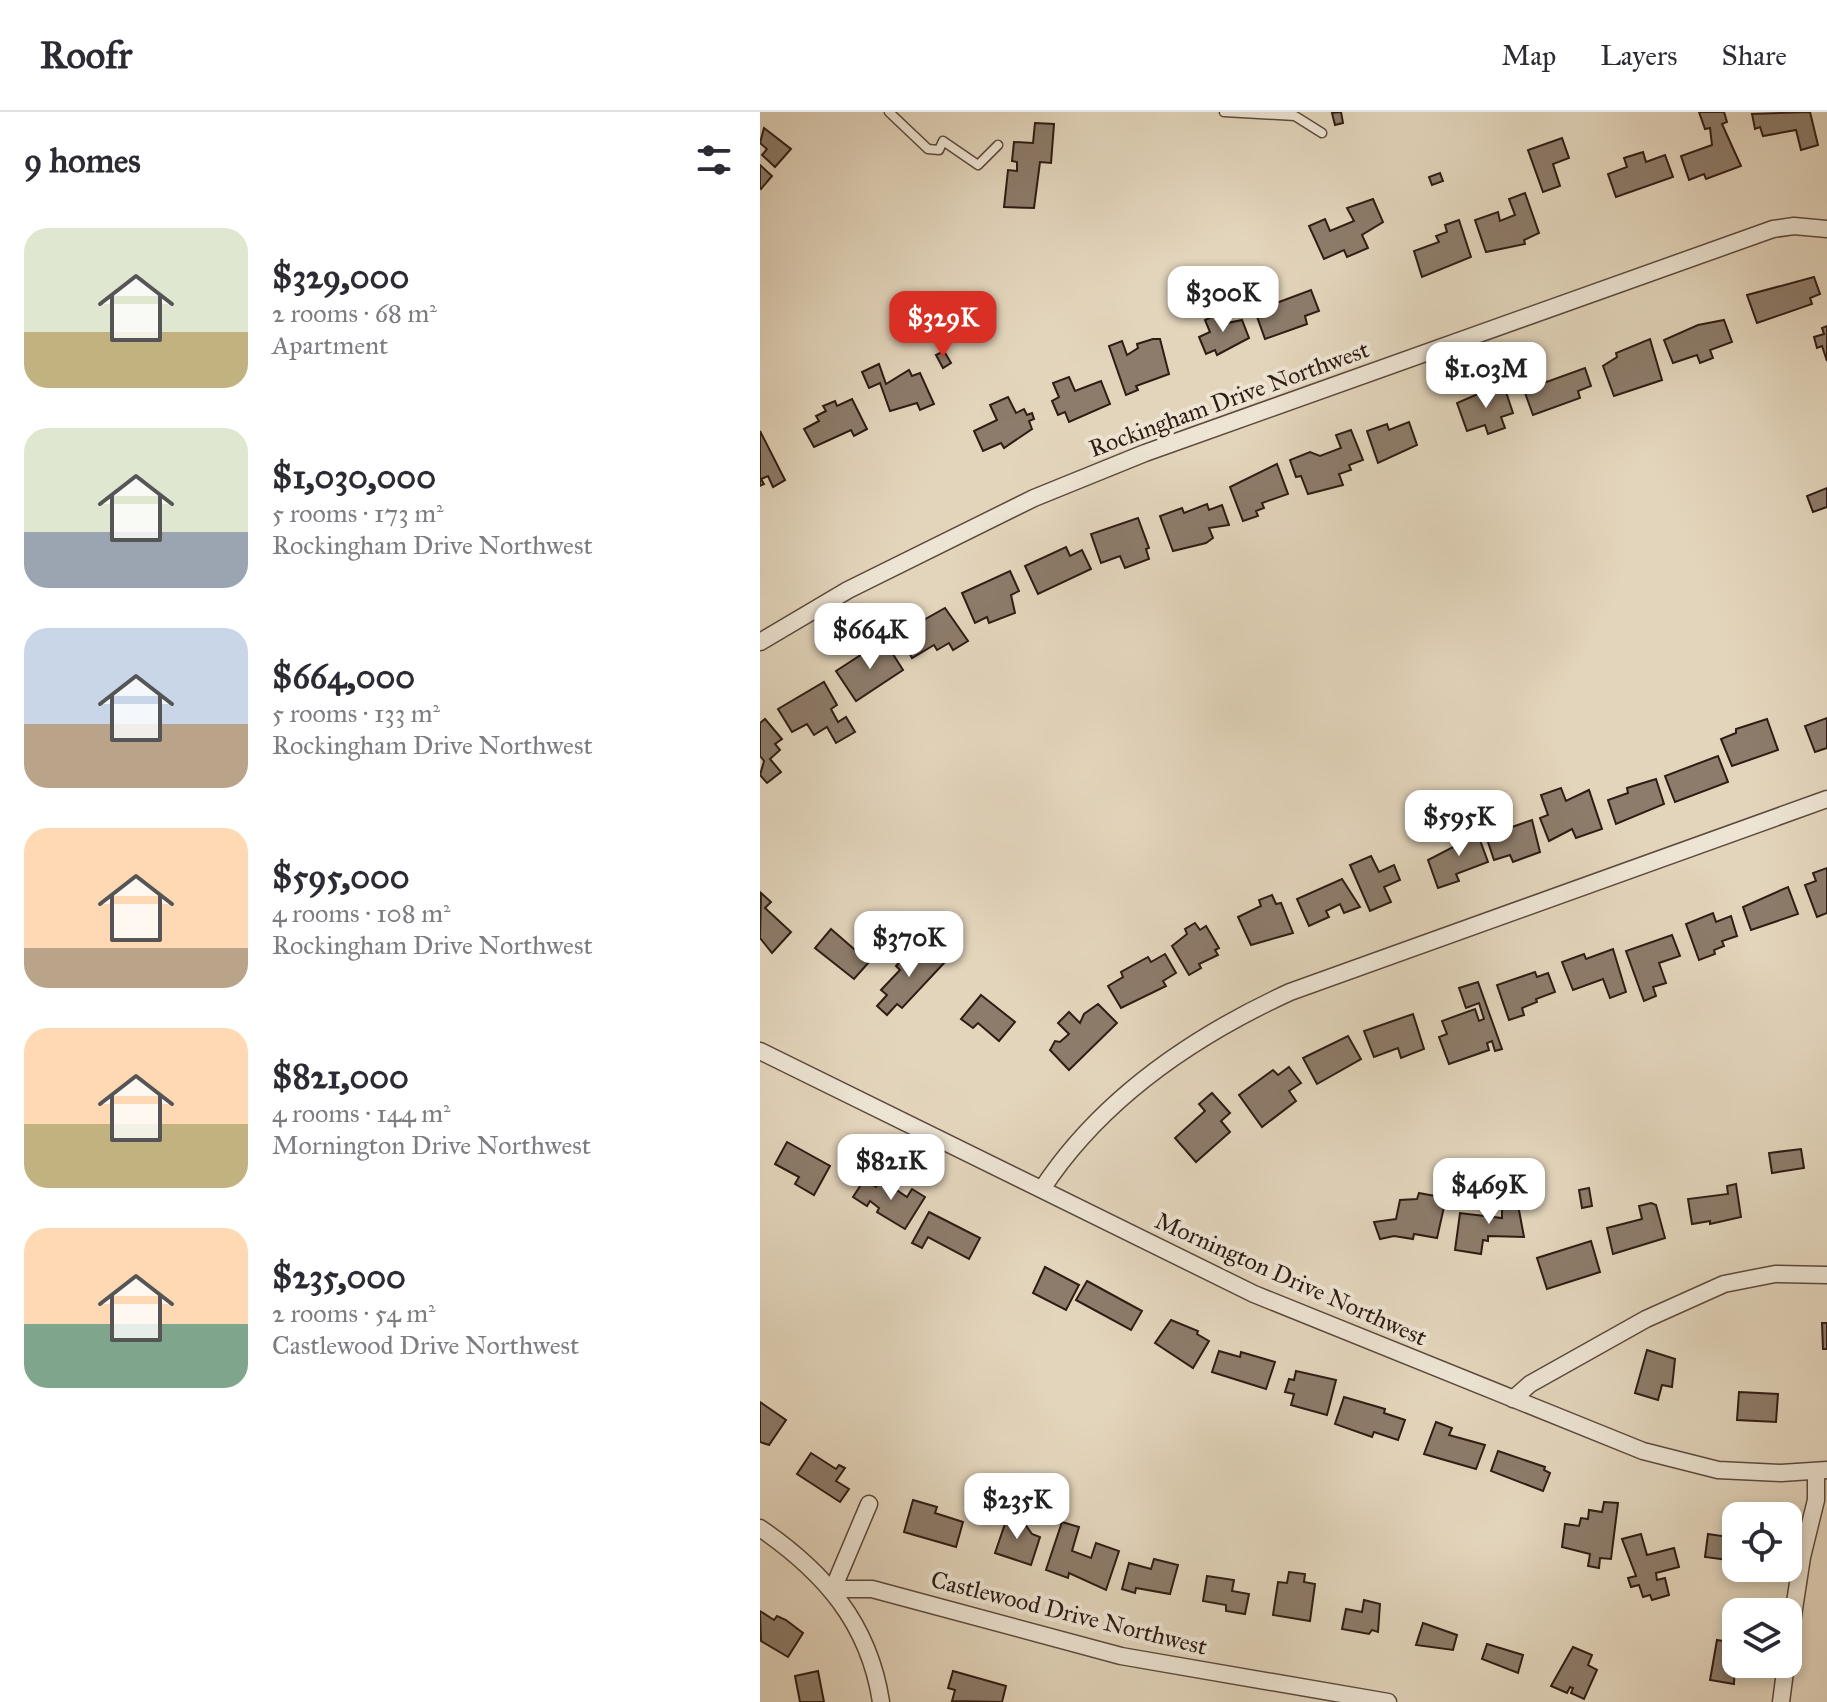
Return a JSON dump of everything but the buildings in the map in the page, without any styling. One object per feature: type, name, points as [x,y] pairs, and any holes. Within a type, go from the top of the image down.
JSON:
[{"type":"street","name":"Rockingham Drive Northwest","points":[[760,642],[848,590],[965,530],[1145,453],[1773,229],[1794,226],[1827,229]]},
{"type":"street","points":[[1042,1189],[1106,1114],[1143,1080],[1226,1022],[1290,992],[1827,799]]},
{"type":"street","name":"Mornington Drive Northwest","points":[[760,1051],[1254,1294],[1513,1399],[1682,1462],[1750,1473],[1822,1470]]},
{"type":"street","points":[[1513,1399],[1530,1384],[1646,1319],[1724,1284],[1775,1274],[1827,1275]]},
{"type":"street","points":[[1796,1598],[1822,1470]]},
{"type":"street","points":[[833,1589],[869,1504]]},
{"type":"street","points":[[760,1528],[795,1552],[833,1589],[858,1625],[870,1652],[881,1702]]},
{"type":"street","name":"Castlewood Drive Northwest","points":[[833,1589],[872,1589],[1121,1656],[1388,1702]]},
{"type":"street","points":[[1781,1702],[1784,1678]]},
{"type":"lane","points":[[889,112],[928,149],[939,150],[943,141],[978,165],[998,145]]},
{"type":"lane","points":[[1224,112],[1295,116],[1322,133]]}]
